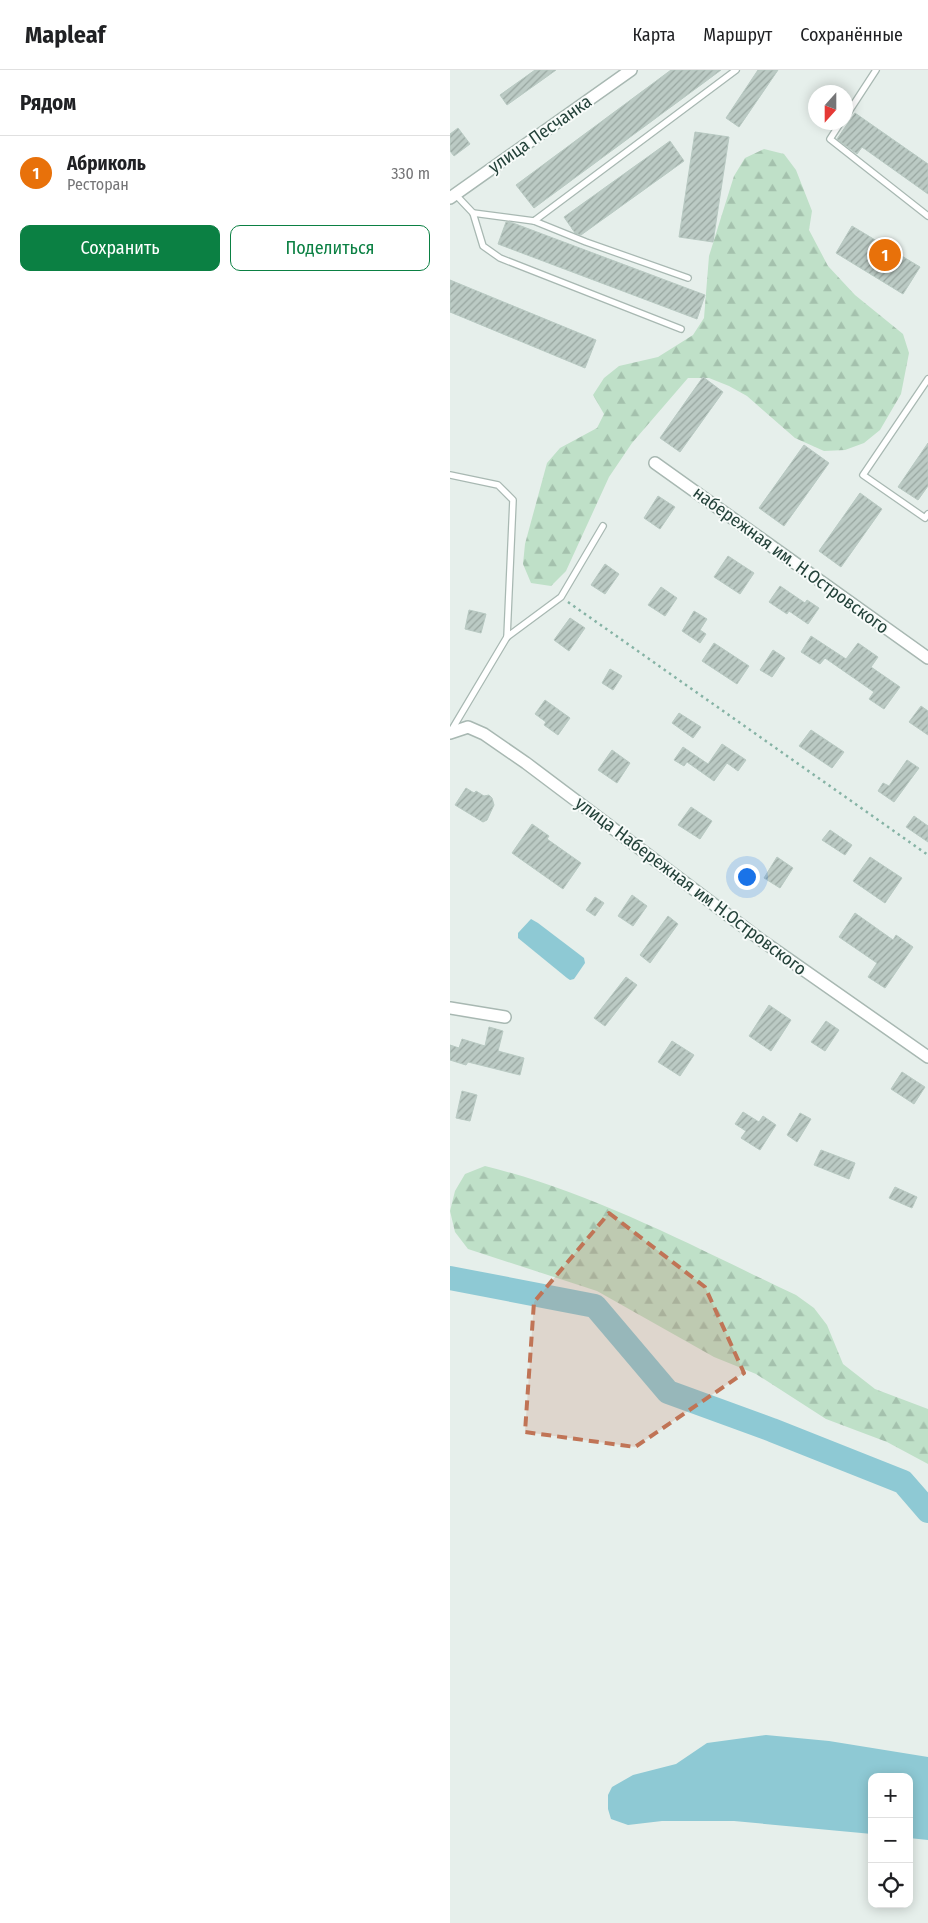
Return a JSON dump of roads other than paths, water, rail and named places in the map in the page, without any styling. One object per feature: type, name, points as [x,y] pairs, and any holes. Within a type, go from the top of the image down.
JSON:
[{"type":"street","name":"улица Песчанка","points":[[453,196],[631,70]]},
{"type":"street","name":"набережная им. Н.Островского","points":[[655,463],[928,658]]},
{"type":"street","name":"улица Набережная им Н.Островского","points":[[450,733],[468,727],[484,734],[526,763],[761,940],[928,1057]]},
{"type":"street","points":[[450,1008],[505,1017]]},
{"type":"lane","points":[[534,221],[736,70]]},
{"type":"lane","points":[[853,105],[876,70]]},
{"type":"lane","points":[[836,130],[830,139],[928,216]]},
{"type":"lane","points":[[453,196],[473,214],[482,246],[500,258],[681,328]]},
{"type":"lane","points":[[473,214],[534,221],[586,242],[688,278]]},
{"type":"lane","points":[[928,379],[863,475],[925,518],[928,514]]},
{"type":"lane","points":[[450,475],[498,485],[513,500],[507,637]]},
{"type":"lane","points":[[450,733],[507,637],[561,597],[603,526]]},
{"type":"water","points":[[531,919],[584,958],[585,963],[574,979],[570,980],[567,978],[518,938],[518,933]]},
{"type":"water","points":[[766,1735],[829,1741],[928,1757],[928,1840],[913,1838],[913,1773],[868,1773],[868,1834],[734,1821],[662,1821],[628,1825],[611,1819],[608,1809],[608,1795],[612,1787],[633,1775],[676,1764],[707,1743]]},
{"type":"waterway","points":[[450,1278],[595,1306],[668,1392],[772,1430],[903,1482],[928,1511]]},
{"type":"place","name":"Абриколь","points":[[885,255]]}]
